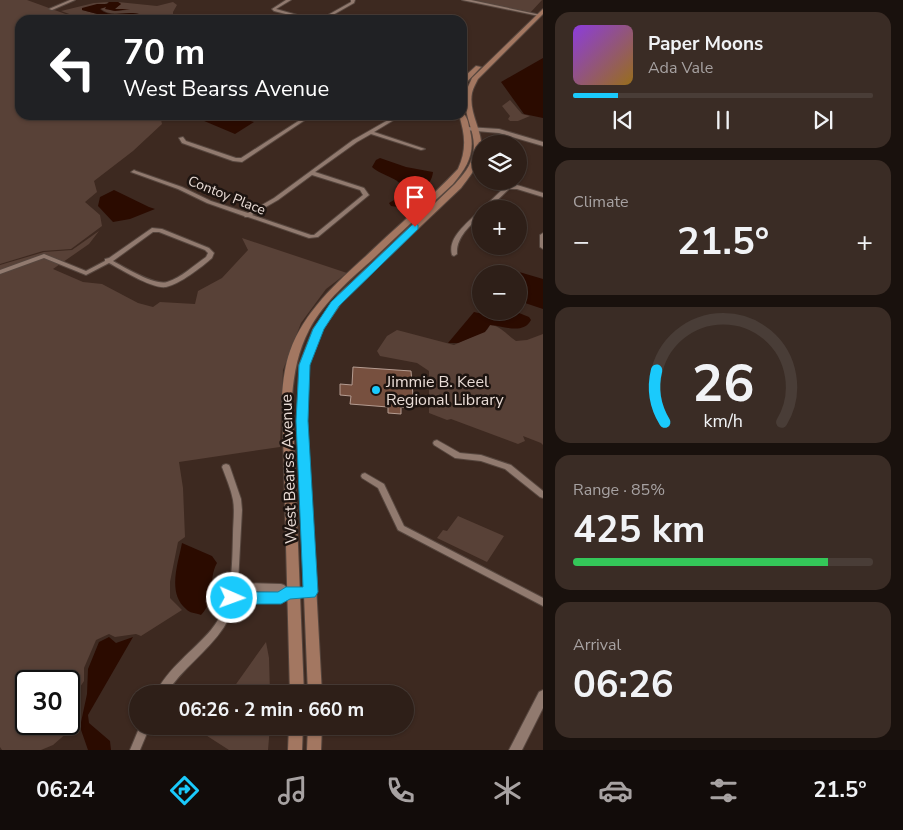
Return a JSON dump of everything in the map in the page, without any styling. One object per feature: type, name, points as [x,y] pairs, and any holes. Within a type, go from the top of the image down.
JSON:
[{"type":"main road","name":"West Bearss Avenue","points":[[315,685],[302,421],[302,375],[307,354],[318,329],[341,298],[468,175],[479,150],[467,104],[468,77],[539,14],[543,4]]},
{"type":"main road","name":"West Bearss Avenue","points":[[296,685],[290,593],[289,375],[302,334],[324,302],[461,170],[469,149],[472,129],[466,120]]},
{"type":"main road","points":[[289,375],[293,381],[293,414],[302,421]]},
{"type":"main road","points":[[295,750],[296,735]]},
{"type":"main road","points":[[314,750],[315,735]]},
{"type":"street","points":[[51,9],[73,0]]},
{"type":"street","points":[[289,0],[274,9],[294,15]]},
{"type":"street","points":[[330,15],[353,0]]},
{"type":"street","points":[[464,0],[539,14]]},
{"type":"street","points":[[181,138],[184,142],[236,160],[242,160],[303,120]]},
{"type":"street","points":[[247,216],[276,199],[370,132],[391,120]]},
{"type":"street","points":[[472,129],[499,131],[543,144]]},
{"type":"street","points":[[370,132],[423,149]]},
{"type":"street","name":"Contoy Place","points":[[134,172],[180,188],[209,202],[247,216],[311,237],[316,236],[366,195],[362,189],[312,173]]},
{"type":"street","points":[[494,200],[508,187],[517,187],[543,195]]},
{"type":"street","points":[[454,254],[453,249],[456,241],[472,222]]},
{"type":"street","points":[[0,272],[44,256],[86,273],[152,230],[160,230],[207,249],[210,253],[209,258],[174,281],[164,285],[155,283],[108,260]]},
{"type":"street","points":[[543,235],[543,247]]},
{"type":"street","points":[[437,443],[458,456],[481,458],[508,467],[543,495]]},
{"type":"street","points":[[166,685],[173,674],[221,624],[232,598],[237,504],[226,467]]},
{"type":"street","points":[[365,476],[381,486],[401,528],[543,602]]},
{"type":"street","points":[[233,587],[281,588],[290,593]]},
{"type":"street","points":[[232,598],[281,598],[290,593],[310,592]]},
{"type":"street","points":[[516,750],[543,696]]},
{"type":"street","points":[[135,750],[142,735]]},
{"type":"shaded area","points":[[0,0],[27,0],[68,15],[15,15],[15,120],[161,120],[162,124],[133,151],[94,181],[97,192],[85,202],[100,215],[102,226],[71,249],[43,251],[0,264]]},
{"type":"shaded area","points":[[468,0],[542,0],[530,13]]},
{"type":"shaded area","points":[[109,2],[82,10],[106,15],[72,15],[61,11],[94,3]]},
{"type":"shaded area","points":[[109,2],[118,2],[121,4],[115,9],[130,9],[115,11],[105,9],[106,7],[100,9],[113,14],[139,14],[101,15],[82,10],[82,8],[97,4],[107,4]]},
{"type":"shaded area","points":[[118,2],[157,6],[173,2],[177,5],[173,15],[113,14],[100,8],[106,7],[115,11],[126,10],[114,9],[121,4]]},
{"type":"shaded area","points":[[543,58],[543,118],[524,114],[501,82]]},
{"type":"shaded area","points":[[510,100],[522,114],[530,116],[518,121],[510,121],[508,119],[510,116],[502,106]]},
{"type":"shaded area","points":[[202,120],[247,120],[254,122],[235,134]]},
{"type":"shaded area","points":[[380,158],[406,167],[433,172],[426,187],[404,208],[391,206],[389,203],[404,194],[403,188],[397,181],[372,167],[376,160]]},
{"type":"shaded area","points":[[114,190],[155,209],[130,219],[113,222],[98,206],[100,197]]},
{"type":"shaded area","points":[[99,231],[89,244],[53,269],[83,282],[102,284],[138,303],[153,307],[160,302],[195,304],[198,291],[222,278],[248,250],[242,238],[347,273],[326,289],[301,323],[283,370],[280,447],[179,462],[183,488],[185,537],[178,542],[170,582],[170,598],[182,610],[141,636],[136,634],[115,637],[109,634],[96,640],[84,668],[84,681],[80,687],[80,670],[15,670],[15,735],[64,735],[53,745],[41,750],[2,750],[0,747],[0,265],[44,252],[72,250]]},
{"type":"shaded area","points":[[527,274],[543,279],[543,309],[527,304]]},
{"type":"shaded area","points":[[472,314],[472,320],[527,320],[527,316],[531,320],[528,325],[518,328],[490,325],[485,332],[458,343],[448,343]]},
{"type":"shaded area","points":[[490,325],[501,329],[516,341],[527,340],[543,334],[543,445],[523,436],[525,441],[518,444],[451,419],[447,420],[429,413],[429,371],[417,363],[380,356],[377,351],[387,336],[397,330],[454,345],[487,330]]},
{"type":"shaded area","points":[[458,516],[504,536],[487,562],[437,538],[443,530],[447,531]]},
{"type":"shaded area","points":[[182,543],[212,556],[217,563],[214,570],[209,602],[201,615],[187,610],[177,595],[175,578]]},
{"type":"shaded area","points":[[109,637],[116,643],[133,637],[88,715],[89,723],[110,741],[111,750],[88,750],[80,727],[87,694],[88,669],[99,642]]},
{"type":"shaded area","points":[[266,642],[269,658],[270,685],[235,685]]},
{"type":"shaded area","points":[[206,735],[269,735],[268,750],[229,750]]},
{"type":"building","name":"Jimmie B. Keel Regional Library","points":[[353,367],[411,371],[414,408],[401,407],[401,414],[388,413],[388,407],[350,404],[351,396],[340,395],[340,384],[352,385]]},
{"type":"place","name":"Jimmie B. Keel Regional Library","points":[[376,390]]},
{"type":"route","points":[[232,598],[281,598],[286,593],[310,592],[302,421],[302,375],[304,365],[310,346],[326,315],[349,290],[415,227]]}]
